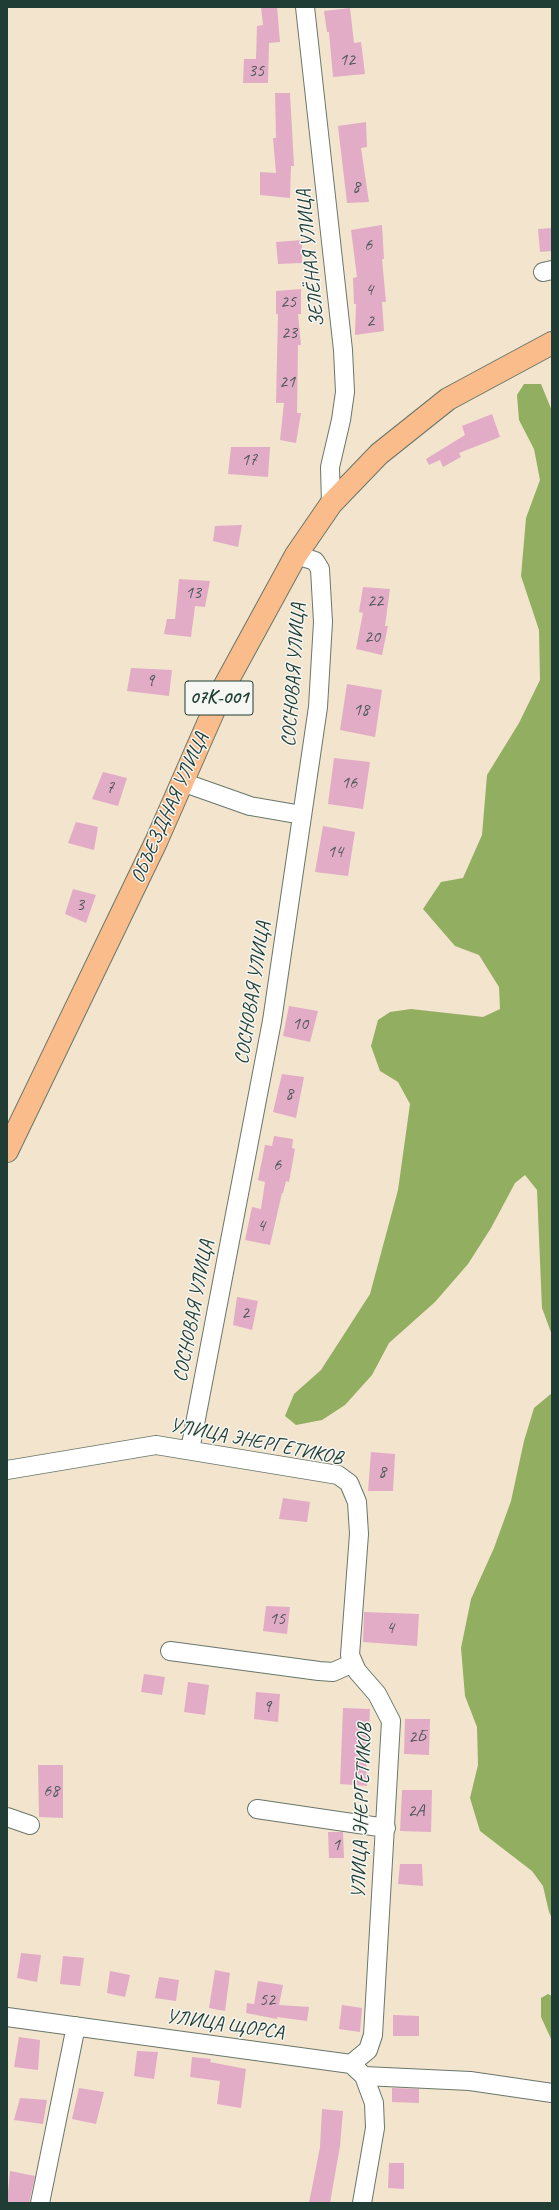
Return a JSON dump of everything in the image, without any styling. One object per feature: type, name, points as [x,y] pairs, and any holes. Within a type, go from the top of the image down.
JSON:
[{"type":"main road","name":"ОБЪЕЗДНАЯ УЛИЦА","points":[[7,1151],[156,842],[224,687],[296,555],[331,504],[379,454],[448,399],[552,343]]},
{"type":"street","name":"ЗЕЛЁНАЯ УЛИЦА","points":[[305,7],[343,350],[345,392],[341,420],[330,467],[331,504]]},
{"type":"street","name":"СОСНОВАЯ УЛИЦА","points":[[190,1450],[272,1020],[318,707],[323,622],[320,569],[315,561],[296,555]]},
{"type":"street","points":[[182,782],[250,806],[302,815]]},
{"type":"street","name":"УЛИЦА ЭНЕРГЕТИКОВ","points":[[7,1470],[156,1445],[338,1475],[349,1482],[357,1502],[359,1534],[350,1655],[357,1671],[377,1694],[391,1721],[373,2035],[368,2050],[358,2070]]},
{"type":"street","points":[[170,1651],[333,1672],[354,1663]]},
{"type":"street","points":[[257,1809],[386,1828]]},
{"type":"street","points":[[7,1817],[30,1825]]},
{"type":"street","name":"УЛИЦА ЩОРСА","points":[[7,2017],[76,2026],[358,2070],[470,2081],[552,2093]]},
{"type":"street","points":[[40,2203],[76,2026]]},
{"type":"street","points":[[358,2070],[374,2103],[375,2128],[362,2203]]},
{"type":"green space","points":[[524,384],[541,384],[552,411],[552,1335],[542,1308],[537,1190],[525,1175],[515,1183],[491,1228],[468,1264],[435,1302],[389,1343],[372,1375],[345,1405],[322,1420],[296,1425],[285,1416],[294,1394],[321,1370],[370,1294],[398,1190],[410,1104],[398,1082],[380,1071],[371,1046],[378,1020],[390,1012],[411,1009],[483,1017],[500,1009],[499,987],[479,955],[455,946],[423,909],[441,882],[463,878],[482,835],[487,775],[519,723],[540,680],[539,630],[521,576],[526,518],[540,480],[534,449],[519,420],[517,395]]},
{"type":"green space","points":[[552,1393],[552,1918],[549,1912],[543,1886],[532,1871],[480,1831],[470,1798],[478,1765],[477,1727],[465,1696],[461,1648],[471,1599],[494,1548],[511,1501],[524,1441],[534,1408]]},
{"type":"green space","points":[[548,1994],[552,1996],[552,2041],[541,2017],[541,1998]]},
{"type":"building","points":[[261,7],[277,7],[280,42],[269,43],[268,83],[243,83],[244,59],[256,59],[257,26],[263,25]]},
{"type":"building","points":[[350,8],[354,43],[361,42],[365,74],[333,77],[329,32],[327,32],[324,11]]},
{"type":"building","points":[[275,93],[290,93],[294,166],[291,166],[290,198],[260,195],[260,172],[276,173],[273,138],[276,138]]},
{"type":"building","points":[[366,122],[367,147],[361,148],[369,202],[347,203],[338,126]]},
{"type":"building","points":[[382,225],[384,259],[382,259],[386,302],[382,302],[384,331],[355,335],[356,304],[354,304],[353,278],[357,277],[351,230]]},
{"type":"building","points":[[552,228],[552,251],[540,252],[538,229]]},
{"type":"building","points":[[302,240],[302,263],[278,264],[276,242]]},
{"type":"building","points":[[301,289],[301,314],[298,314],[301,345],[298,345],[297,413],[301,413],[296,443],[280,440],[284,403],[276,403],[278,314],[276,314],[276,291]]},
{"type":"building","points":[[492,414],[500,437],[459,453],[461,457],[443,467],[440,460],[429,465],[426,459],[465,435],[462,426]]},
{"type":"building","points":[[231,447],[270,447],[268,477],[228,474]]},
{"type":"building","points":[[242,525],[238,547],[213,541],[215,526]]},
{"type":"building","points":[[179,579],[210,581],[205,607],[195,606],[191,637],[164,634],[167,619],[175,619]]},
{"type":"building","points":[[363,587],[390,589],[385,626],[388,626],[382,655],[356,649],[363,613],[359,612]]},
{"type":"building","points":[[131,668],[172,670],[169,696],[127,691]]},
{"type":"building","points":[[347,684],[382,690],[375,737],[340,730]]},
{"type":"building","points":[[334,758],[370,762],[363,809],[328,804]]},
{"type":"building","points":[[103,772],[127,778],[118,806],[92,799]]},
{"type":"building","points":[[76,822],[98,827],[94,850],[68,843]]},
{"type":"building","points":[[323,826],[355,832],[348,876],[315,872]]},
{"type":"building","points":[[73,889],[96,895],[86,923],[65,914]]},
{"type":"building","points":[[289,1006],[318,1011],[310,1042],[283,1036]]},
{"type":"building","points":[[282,1074],[304,1077],[296,1118],[273,1112]]},
{"type":"building","points":[[274,1136],[293,1139],[292,1148],[295,1149],[289,1182],[286,1181],[282,1193],[270,1245],[245,1240],[252,1207],[261,1209],[265,1182],[258,1180],[265,1145],[272,1146]]},
{"type":"building","points":[[237,1297],[258,1301],[252,1330],[233,1325]]},
{"type":"building","points":[[371,1452],[395,1454],[393,1491],[368,1491]]},
{"type":"building","points":[[283,1498],[310,1502],[307,1522],[279,1519]]},
{"type":"building","points":[[266,1606],[290,1607],[287,1634],[263,1631]]},
{"type":"building","points":[[364,1612],[419,1614],[417,1646],[363,1642]]},
{"type":"building","points":[[144,1674],[165,1677],[162,1695],[141,1692]]},
{"type":"building","points":[[188,1682],[209,1685],[205,1715],[184,1712]]},
{"type":"building","points":[[256,1692],[280,1694],[278,1722],[254,1719]]},
{"type":"building","points":[[343,1708],[370,1709],[368,1751],[366,1751],[367,1786],[340,1784]]},
{"type":"building","points":[[405,1719],[430,1719],[429,1755],[404,1754]]},
{"type":"building","points":[[38,1765],[63,1765],[63,1818],[39,1817]]},
{"type":"building","points":[[402,1790],[432,1790],[431,1832],[400,1831]]},
{"type":"building","points":[[328,1832],[343,1832],[344,1858],[329,1858]]},
{"type":"building","points":[[400,1864],[422,1864],[423,1886],[398,1884]]},
{"type":"building","points":[[21,1953],[41,1955],[37,1982],[17,1978]]},
{"type":"building","points":[[63,1956],[84,1958],[80,1986],[60,1984]]},
{"type":"building","points":[[215,1970],[230,1973],[225,2011],[209,2008]]},
{"type":"building","points":[[110,1971],[130,1975],[125,1997],[107,1993]]},
{"type":"building","points":[[159,1977],[179,1980],[176,2001],[155,1998]]},
{"type":"building","points":[[258,1981],[283,1985],[279,2005],[309,2007],[307,2021],[277,2017],[277,2019],[246,2013],[247,2003],[254,2004]]},
{"type":"building","points":[[342,2005],[362,2008],[360,2032],[339,2029]]},
{"type":"building","points":[[393,2015],[419,2016],[419,2036],[393,2036]]},
{"type":"building","points":[[19,2037],[40,2040],[38,2070],[14,2067]]},
{"type":"building","points":[[137,2051],[158,2052],[154,2079],[134,2076]]},
{"type":"building","points":[[192,2057],[211,2059],[210,2062],[246,2069],[241,2108],[217,2104],[220,2081],[190,2077]]},
{"type":"building","points":[[79,2088],[104,2092],[96,2124],[72,2119]]},
{"type":"building","points":[[392,2088],[419,2089],[419,2103],[392,2102]]},
{"type":"building","points":[[20,2098],[47,2100],[43,2124],[14,2120]]},
{"type":"building","points":[[322,2109],[343,2111],[340,2146],[330,2203],[309,2203],[320,2147]]},
{"type":"building","points":[[389,2163],[404,2163],[404,2189],[388,2188]]},
{"type":"building","points":[[10,2171],[35,2176],[29,2203],[7,2203]]}]
